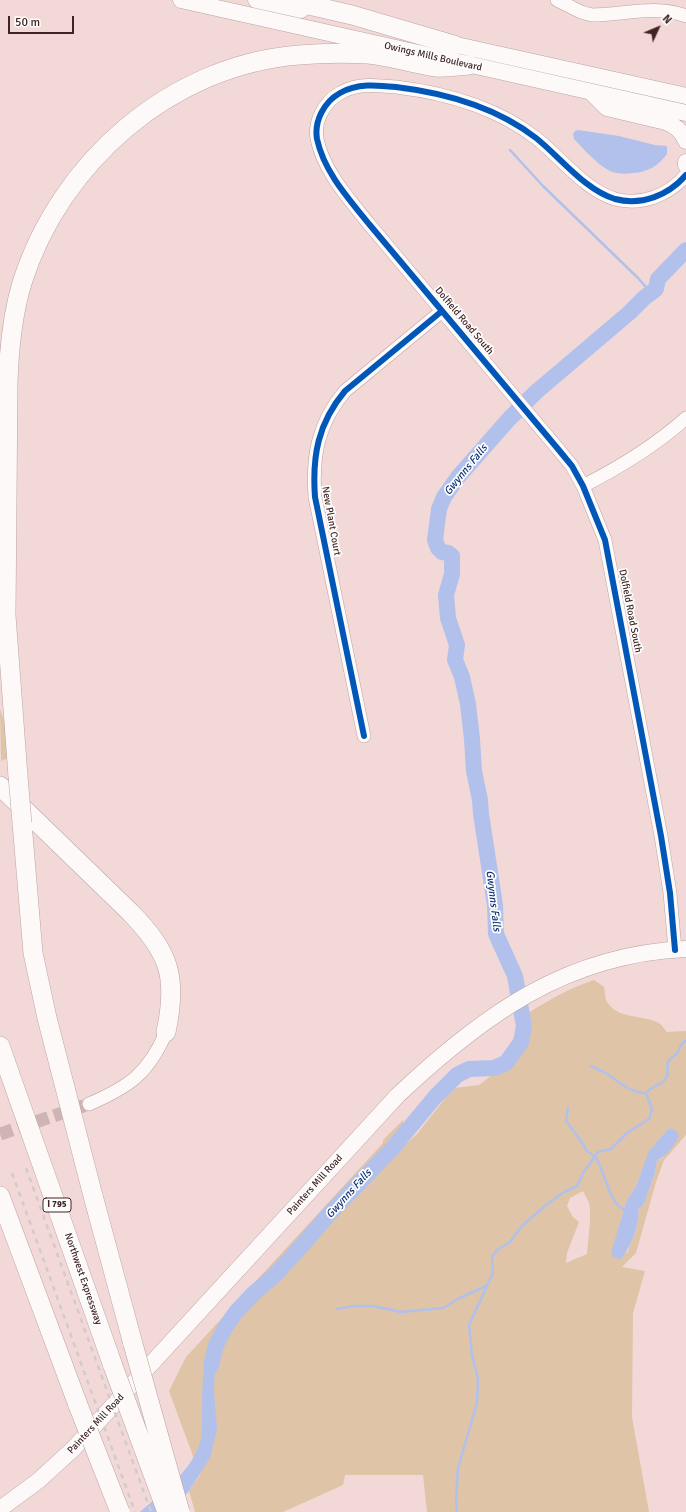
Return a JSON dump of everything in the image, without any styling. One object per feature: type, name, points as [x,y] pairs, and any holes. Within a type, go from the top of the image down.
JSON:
[{"type":"highway","points":[[287,0],[352,15],[454,44]]},
{"type":"highway","points":[[6,615],[8,358],[13,319],[24,278],[42,233],[60,201],[84,169],[111,140],[151,109],[168,98],[201,81],[247,65],[275,58],[297,55],[344,54],[389,57],[437,67],[469,65]]},
{"type":"highway","points":[[0,536],[33,953],[46,1018],[94,1200],[180,1512]]},
{"type":"highway","points":[[0,786],[130,912],[156,942],[168,966],[170,977],[171,1010],[166,1032]]},
{"type":"highway","name":"Northwest Expressway","points":[[0,1046],[113,1366],[167,1512]]},
{"type":"highway","points":[[0,1196],[78,1405],[120,1512]]},
{"type":"main road","name":"Owings Mills Boulevard","points":[[181,0],[686,113]]},
{"type":"main road","name":"Owings Mills Boulevard","points":[[256,0],[686,96]]},
{"type":"main road","points":[[211,7],[287,16],[686,103]]},
{"type":"main road","points":[[591,92],[607,108],[673,125],[682,132],[686,141]]},
{"type":"main road","name":"Painters Mill Road","points":[[0,1509],[38,1481],[73,1449],[398,1095],[457,1042],[502,1009],[536,989],[565,975],[592,966],[646,953],[681,950]]},
{"type":"street","points":[[557,0],[581,12],[592,15],[663,10],[676,12],[686,16]]},
{"type":"street","name":"Dolfield Road South","points":[[681,950],[612,573],[601,528],[583,486],[572,466],[538,424],[355,206],[335,179],[324,158],[318,142],[317,128],[325,106],[338,94],[355,87],[386,86],[433,92],[464,100],[495,114],[518,126],[548,148],[590,186],[599,192],[617,199],[636,201],[658,196],[674,187],[686,175]]},
{"type":"street","name":"New Plant Court","points":[[364,736],[315,497],[314,479],[317,445],[328,415],[345,391],[442,310]]},
{"type":"street","points":[[583,486],[622,466],[644,452],[686,418]]},
{"type":"street","points":[[89,1104],[119,1089],[144,1071],[160,1047],[166,1032]]},
{"type":"shaded area","points":[[0,709],[8,732],[8,758],[1,761]]},
{"type":"shaded area","points":[[594,980],[604,987],[606,1000],[616,1011],[630,1016],[652,1020],[659,1023],[667,1032],[686,1031],[686,1135],[664,1160],[656,1182],[636,1253],[622,1267],[645,1271],[633,1313],[632,1417],[649,1512],[427,1512],[423,1475],[345,1475],[343,1485],[283,1512],[195,1512],[189,1491],[200,1475],[169,1391],[186,1357],[383,1143],[383,1140],[403,1120],[407,1143],[417,1134],[455,1088],[479,1085],[517,1056],[525,1046],[527,1014],[559,995]],"holes":[[[669,1128],[663,1158],[657,1160],[655,1173],[643,1206],[638,1209],[639,1215],[637,1226],[627,1254],[619,1226],[626,1202],[636,1186],[643,1167]],[[583,1191],[590,1208],[587,1254],[566,1263],[567,1253],[579,1222],[573,1217],[567,1206],[570,1198]]]},
{"type":"water","points":[[578,130],[619,136],[655,145],[667,146],[667,154],[660,162],[648,170],[629,174],[617,173],[599,164],[574,139],[573,134]]},
{"type":"water","points":[[669,1128],[677,1131],[679,1136],[668,1153],[657,1160],[655,1173],[643,1206],[638,1209],[638,1221],[628,1249],[621,1259],[613,1257],[611,1253],[626,1202],[636,1186],[649,1151]]},
{"type":"water","points":[[216,1345],[218,1353],[215,1367],[214,1391],[217,1429],[210,1458],[189,1491],[170,1512],[140,1512],[176,1480],[191,1461],[197,1450],[201,1439],[202,1430],[202,1388],[206,1360],[210,1350]]},
{"type":"waterway","points":[[510,150],[543,186],[638,278],[651,293]]},
{"type":"waterway","name":"Gwynns Falls","points":[[211,1366],[216,1345],[236,1312],[253,1294],[275,1275],[331,1212],[391,1150],[435,1097],[457,1075],[469,1069],[494,1068],[506,1063],[521,1042],[524,1026],[515,976],[496,934],[495,905],[480,800],[474,771],[468,704],[462,677],[455,660],[457,645],[448,618],[446,595],[452,574],[452,556],[448,553],[442,552],[438,548],[435,540],[439,509],[444,497],[458,477],[509,419],[536,392],[656,289],[658,279],[686,250]]},
{"type":"waterway","points":[[457,1512],[456,1500],[458,1468],[477,1403],[478,1379],[472,1355],[469,1325],[493,1273],[492,1257],[497,1250],[510,1242],[522,1226],[546,1205],[564,1192],[577,1186],[583,1173],[598,1152],[611,1149],[627,1133],[649,1119],[652,1109],[646,1093],[651,1088],[664,1081],[668,1074],[668,1064],[670,1058],[676,1054],[681,1045],[686,1041]]},
{"type":"waterway","points":[[591,1066],[605,1072],[631,1090],[646,1093]]},
{"type":"waterway","points":[[568,1108],[566,1121],[586,1150],[596,1158],[611,1194],[619,1206],[625,1210]]},
{"type":"waterway","points":[[337,1309],[354,1306],[373,1306],[401,1312],[443,1308],[488,1285]]},
{"type":"tunnel","points":[[0,1134],[89,1104]]},
{"type":"railway","points":[[26,1168],[151,1512]]},
{"type":"railway","points":[[12,1173],[135,1512]]},
{"type":"cycle path","points":[[675,950],[670,893],[661,836],[605,540],[583,486],[572,466],[346,195],[325,163],[320,151],[316,132],[321,113],[329,101],[340,93],[360,86],[396,87],[433,93],[470,103],[504,118],[521,127],[536,138],[583,181],[604,195],[615,199],[635,201],[654,197],[672,188],[686,175]]},
{"type":"cycle path","points":[[364,736],[315,497],[314,482],[316,454],[328,415],[345,391],[442,311]]}]
